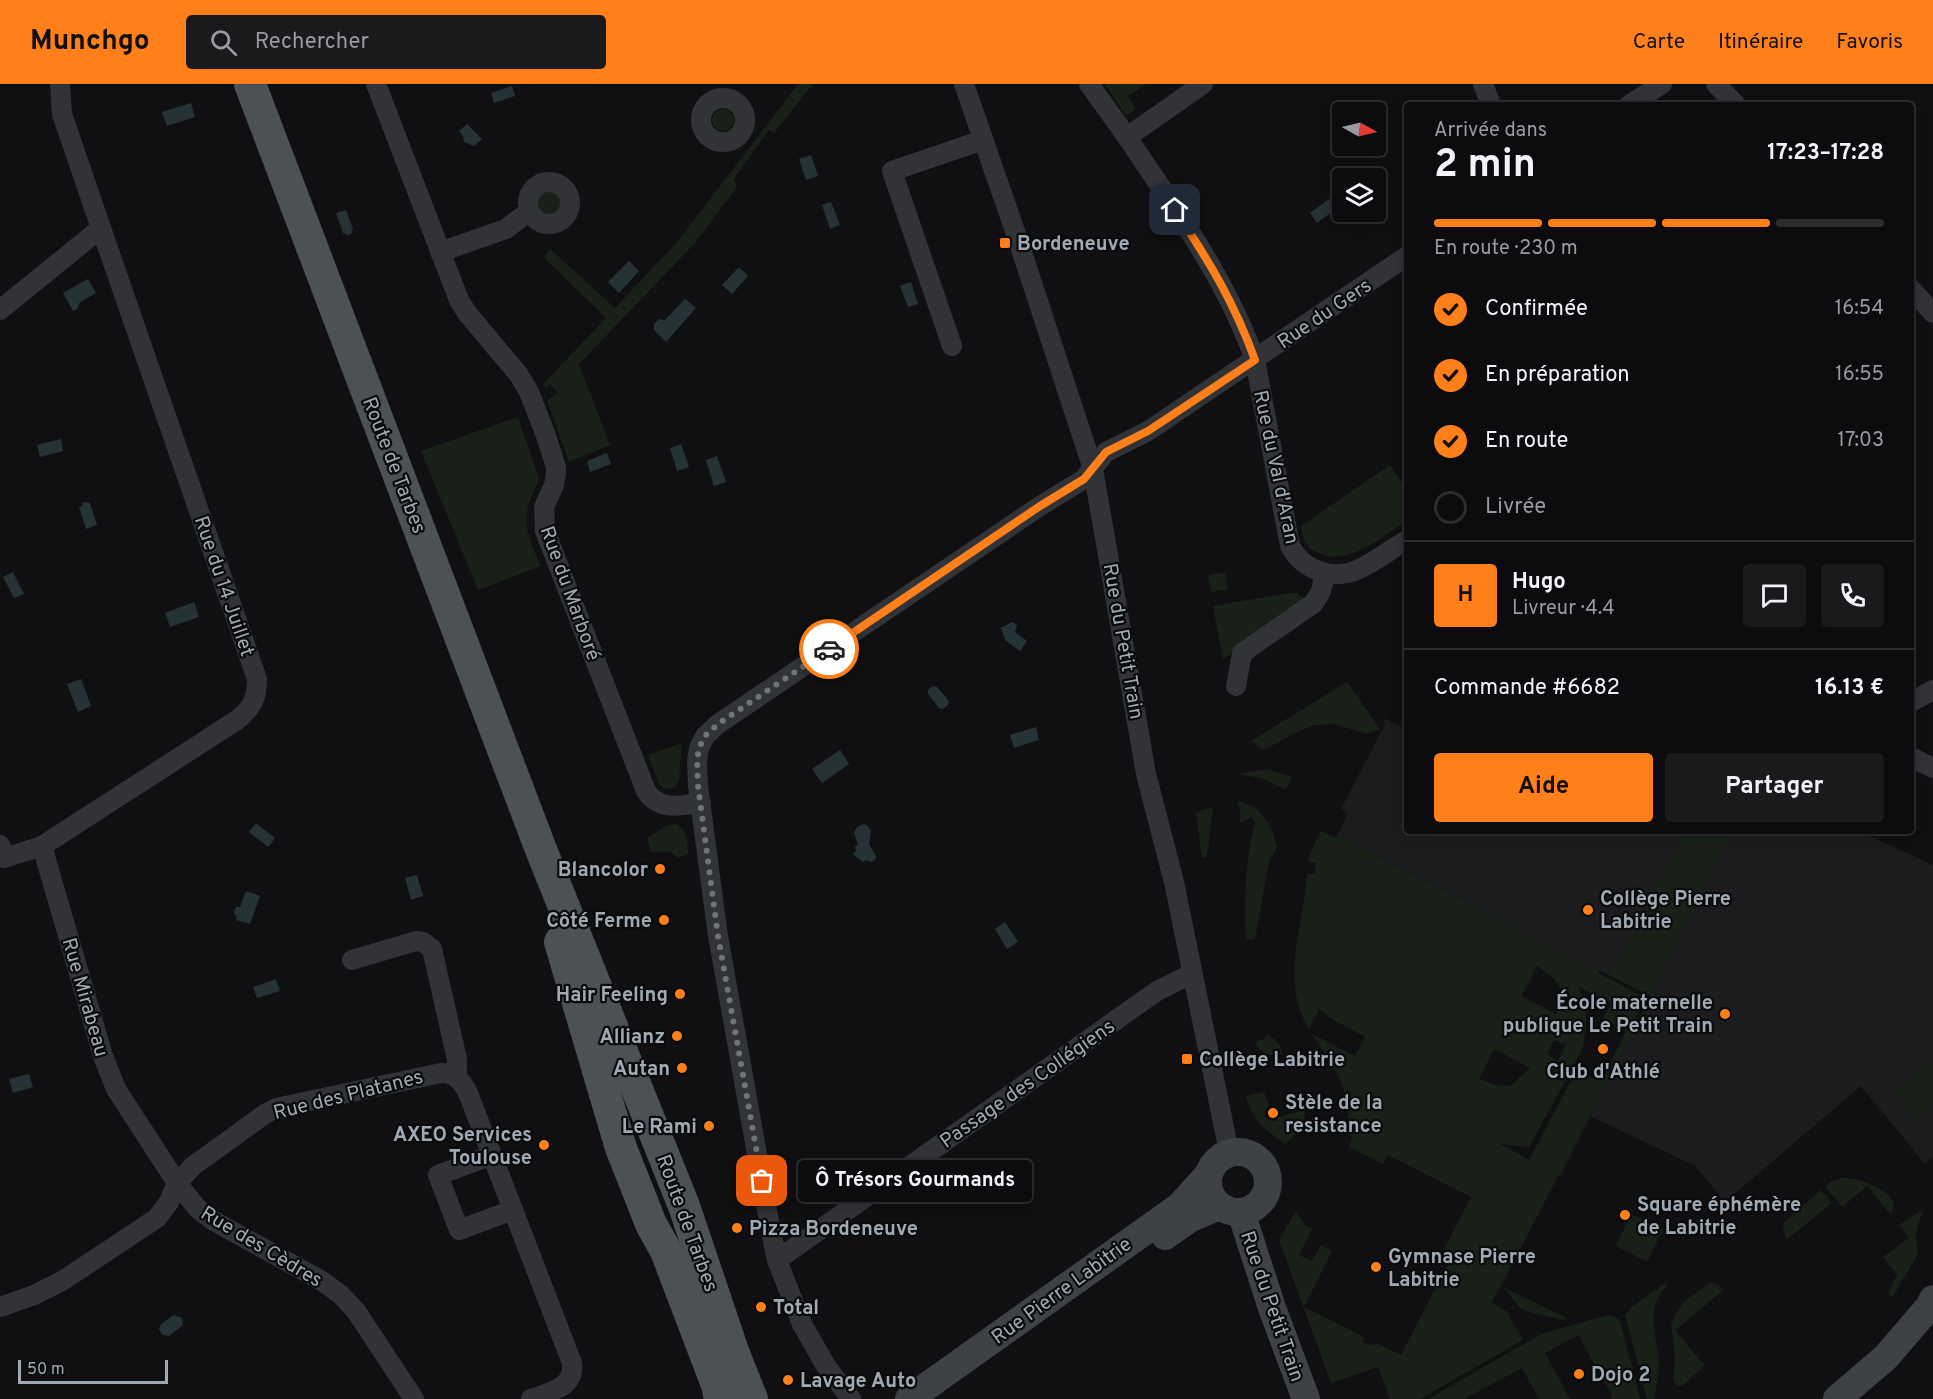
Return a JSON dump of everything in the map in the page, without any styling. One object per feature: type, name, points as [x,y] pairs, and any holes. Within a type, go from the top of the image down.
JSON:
[{"type":"main road","name":"Route de Tarbes","points":[[250,84],[540,847],[684,1206],[734,1354],[752,1399]]},
{"type":"main road","name":"Route de Tarbes","points":[[540,847],[555,925],[621,1148],[651,1224],[670,1262],[717,1385],[720,1399]]},
{"type":"street","name":"Rue du 14 Juillet","points":[[42,846],[237,720],[254,703],[257,692],[253,669],[62,114],[60,84]]},
{"type":"street","name":"Rue du Marboré","points":[[376,84],[459,300],[467,313],[519,375],[536,411],[556,468],[554,485],[544,507],[545,531],[646,790],[654,800],[662,804],[673,806],[700,803]]},
{"type":"street","name":"Rue du Petit Train","points":[[964,84],[1017,234],[1093,469],[1146,774],[1174,882],[1229,1152]]},
{"type":"street","name":"Rue du Val d'Aran","points":[[1089,84],[1212,265],[1236,311],[1255,360],[1288,542],[1299,560],[1324,573]]},
{"type":"street","points":[[1127,137],[1203,84]]},
{"type":"street","points":[[1483,84],[1490,102]]},
{"type":"street","points":[[1634,102],[1662,84]]},
{"type":"street","points":[[1716,84],[1733,102]]},
{"type":"street","points":[[952,346],[892,171],[983,140]]},
{"type":"street","points":[[440,252],[506,229],[529,212]]},
{"type":"street","points":[[0,310],[101,228]]},
{"type":"street","name":"Rue du Gers","points":[[851,1399],[826,1366],[802,1324],[777,1260],[725,979],[700,803],[697,776],[698,755],[705,736],[718,724],[1040,506],[1084,479],[1106,452],[1148,431],[1404,258]]},
{"type":"street","points":[[1914,292],[1933,312]]},
{"type":"street","points":[[1236,686],[1242,653],[1314,603],[1321,591],[1324,573],[1339,574],[1359,569],[1404,542]]},
{"type":"street","points":[[1914,700],[1933,690]]},
{"type":"street","points":[[1914,759],[1933,768]]},
{"type":"street","points":[[1,854],[42,846]]},
{"type":"street","name":"Rue Mirabeau","points":[[42,846],[107,1067],[116,1089],[177,1183]]},
{"type":"street","points":[[352,960],[416,941],[423,942],[432,949],[457,1059],[458,1078],[468,1093],[572,1367],[571,1377],[567,1383],[531,1399]]},
{"type":"street","name":"Passage des Collégiens","points":[[777,1260],[1157,991],[1183,978],[1193,976]]},
{"type":"street","name":"Rue des Platanes","points":[[177,1183],[193,1166],[276,1108],[435,1074],[446,1073],[458,1078]]},
{"type":"street","points":[[1229,1152],[1248,1153],[1262,1164],[1266,1172],[1268,1183],[1266,1193],[1252,1209],[1230,1209],[1211,1198],[1208,1175],[1212,1165],[1229,1152]]},
{"type":"street","points":[[492,1155],[438,1174],[459,1230],[513,1210]]},
{"type":"street","name":"Rue Pierre Labitrie","points":[[909,1399],[1180,1206],[1208,1175]]},
{"type":"street","points":[[0,1307],[34,1295],[62,1281],[157,1218],[169,1202],[177,1183]]},
{"type":"street","name":"Rue des Cèdres","points":[[177,1183],[198,1209],[212,1220],[322,1281],[341,1295],[356,1311],[407,1397]]},
{"type":"street","name":"Rue du Petit Train","points":[[1230,1209],[1272,1308],[1306,1399]]},
{"type":"street","name":"Rue Pierre Labitrie","points":[[936,1399],[1189,1219],[1230,1209]]},
{"type":"street","points":[[1838,1399],[1886,1357],[1933,1299]]},
{"type":"shaded area","points":[[798,84],[813,84],[774,133],[769,130],[734,179],[737,187],[695,243],[579,364],[610,445],[569,462],[548,403],[548,400],[558,393],[550,384],[546,388],[543,384],[606,318],[544,258],[550,249],[615,308],[678,241]]},
{"type":"shaded area","points":[[1105,84],[1146,84],[1128,96],[1136,109],[1126,116]]},
{"type":"shaded area","points":[[512,86],[515,96],[494,103],[491,93]]},
{"type":"shaded area","points":[[191,103],[195,117],[167,126],[162,112]]},
{"type":"shaded area","points":[[719,109],[727,109],[734,116],[734,124],[727,131],[719,131],[712,124],[712,116]]},
{"type":"shaded area","points":[[467,124],[482,139],[474,146],[464,142],[459,131]]},
{"type":"shaded area","points":[[811,155],[818,176],[806,180],[799,159]]},
{"type":"shaded area","points":[[548,191],[556,195],[560,203],[556,211],[548,215],[540,211],[536,203],[540,195]]},
{"type":"shaded area","points":[[1329,199],[1332,203],[1332,212],[1317,223],[1310,213]]},
{"type":"shaded area","points":[[831,202],[840,225],[830,229],[822,205]]},
{"type":"shaded area","points":[[346,210],[353,229],[348,235],[343,233],[336,213]]},
{"type":"shaded area","points":[[629,261],[639,271],[619,293],[608,282]]},
{"type":"shaded area","points":[[739,267],[748,276],[732,294],[722,285]]},
{"type":"shaded area","points":[[88,279],[96,293],[80,302],[77,309],[73,311],[63,293]]},
{"type":"shaded area","points":[[911,282],[918,304],[908,307],[900,286]]},
{"type":"shaded area","points":[[685,299],[696,308],[666,342],[654,330],[654,324],[659,319],[665,320]]},
{"type":"shaded area","points":[[518,417],[539,479],[527,510],[527,526],[541,566],[478,590],[421,451]]},
{"type":"shaded area","points":[[61,439],[63,451],[40,457],[37,445]]},
{"type":"shaded area","points":[[681,444],[689,467],[677,471],[670,448]]},
{"type":"shaded area","points":[[607,453],[611,464],[590,472],[587,461]]},
{"type":"shaded area","points":[[717,456],[726,482],[714,486],[706,460]]},
{"type":"shaded area","points":[[1390,465],[1404,486],[1404,523],[1374,543],[1350,554],[1337,557],[1313,550],[1304,540],[1301,526]]},
{"type":"shaded area","points":[[83,502],[90,503],[97,525],[86,529],[79,507]]},
{"type":"shaded area","points":[[13,572],[24,594],[14,598],[3,577]]},
{"type":"shaded area","points":[[1225,572],[1228,589],[1211,592],[1208,575]]},
{"type":"shaded area","points":[[1298,593],[1302,598],[1302,604],[1223,659],[1213,606]]},
{"type":"shaded area","points":[[194,602],[199,617],[170,627],[165,613]]},
{"type":"shaded area","points":[[1012,622],[1017,625],[1015,632],[1027,641],[1020,651],[1005,640],[1001,628]]},
{"type":"shaded area","points":[[81,679],[91,706],[78,712],[67,684]]},
{"type":"shaded area","points":[[1347,682],[1380,729],[1368,734],[1333,724],[1315,725],[1264,750],[1251,741]]},
{"type":"shaded area","points":[[933,686],[937,687],[949,701],[943,709],[939,708],[928,694],[928,690]]},
{"type":"shaded area","points":[[1383,718],[1404,728],[1404,834],[1866,834],[1933,865],[1933,1157],[1925,1164],[1861,1086],[1725,1202],[1695,1166],[1590,1116],[1650,996],[1337,836],[1348,813],[1341,809],[1385,724]]},
{"type":"shaded area","points":[[1036,727],[1039,740],[1014,748],[1010,735]]},
{"type":"shaded area","points":[[682,743],[679,781],[674,788],[667,789],[660,786],[648,755]]},
{"type":"shaded area","points":[[840,750],[849,764],[822,783],[812,769]]},
{"type":"shaded area","points":[[1267,769],[1292,777],[1286,790],[1261,778],[1237,774]]},
{"type":"shaded area","points":[[1239,801],[1254,807],[1269,824],[1277,847],[1269,862],[1255,939],[1246,940],[1246,881],[1255,823],[1252,817],[1240,823],[1240,809],[1237,803]]},
{"type":"shaded area","points":[[1213,807],[1207,857],[1202,858],[1196,812]]},
{"type":"shaded area","points":[[256,823],[275,838],[268,847],[249,832]]},
{"type":"shaded area","points":[[675,824],[685,833],[689,854],[678,858],[672,852],[651,852],[647,838],[666,826]]},
{"type":"shaded area","points":[[867,825],[871,831],[869,844],[876,856],[871,862],[866,860],[863,862],[853,854],[856,851],[855,846],[858,845],[854,833],[857,827]]},
{"type":"shaded area","points":[[1321,831],[1335,838],[1337,836],[1599,970],[1598,973],[1646,998],[1636,1017],[1639,1019],[1560,1176],[1491,1302],[1506,1311],[1523,1340],[1420,1399],[1390,1399],[1378,1367],[1331,1383],[1279,1240],[1296,1211],[1306,1226],[1312,1229],[1299,1255],[1312,1261],[1321,1245],[1332,1251],[1304,1307],[1364,1337],[1363,1342],[1370,1345],[1378,1344],[1401,1355],[1447,1266],[1438,1261],[1471,1197],[1388,1155],[1383,1164],[1349,1147],[1352,1137],[1346,1133],[1348,1118],[1345,1092],[1334,1069],[1312,1034],[1355,1056],[1365,1037],[1319,1009],[1309,1029],[1300,1010],[1296,991],[1294,972],[1307,874],[1315,874],[1316,863],[1308,862]],"holes":[[[1537,966],[1553,978],[1561,989],[1556,1014],[1522,996]],[[1579,987],[1611,1004],[1602,1019],[1626,1031],[1603,1078],[1595,1075],[1593,1079],[1577,1070],[1529,1160],[1500,1144],[1529,1147],[1582,1050],[1586,1015]],[[1554,1040],[1563,1044],[1567,1042],[1557,1062],[1547,1054]],[[1494,1049],[1530,1068],[1510,1086],[1496,1085],[1479,1079]]]},
{"type":"shaded area","points":[[1683,834],[1731,834],[1651,996],[1609,975]]},
{"type":"shaded area","points":[[417,875],[423,896],[411,900],[405,878]]},
{"type":"shaded area","points":[[246,891],[260,896],[250,924],[236,920],[234,913],[236,907],[240,907]]},
{"type":"shaded area","points":[[1005,922],[1018,942],[1007,949],[995,929]]},
{"type":"shaded area","points":[[276,979],[280,991],[257,998],[253,987]]},
{"type":"shaded area","points":[[1266,1034],[1277,1042],[1282,1054],[1267,1055],[1256,1046],[1257,1041],[1264,1039]]},
{"type":"shaded area","points":[[1933,1059],[1933,1106],[1915,1119],[1893,1091]]},
{"type":"shaded area","points":[[29,1074],[33,1087],[13,1093],[9,1079]]},
{"type":"shaded area","points":[[1264,1092],[1269,1106],[1264,1112],[1267,1120],[1276,1121],[1279,1117],[1305,1110],[1304,1121],[1300,1129],[1285,1144],[1266,1129],[1252,1113],[1246,1096]]},
{"type":"shaded area","points":[[1841,1178],[1868,1183],[1886,1193],[1892,1199],[1894,1207],[1891,1215],[1867,1186],[1842,1207],[1825,1186]]},
{"type":"shaded area","points":[[1821,1190],[1832,1203],[1786,1240],[1783,1228],[1785,1221]]},
{"type":"shaded area","points":[[1920,1211],[1923,1213],[1916,1233],[1918,1254],[1892,1298],[1888,1293],[1897,1275],[1883,1257],[1909,1238],[1899,1225]]},
{"type":"shaded area","points":[[1631,1214],[1663,1229],[1647,1262],[1616,1246]]},
{"type":"shaded area","points":[[1665,1283],[1667,1286],[1660,1294],[1654,1312],[1659,1362],[1657,1380],[1654,1399],[1647,1399],[1625,1315],[1632,1307]]},
{"type":"shaded area","points":[[1710,1283],[1715,1283],[1724,1290],[1675,1330],[1705,1366],[1681,1386],[1677,1386],[1673,1380],[1675,1359],[1671,1323],[1684,1301]]},
{"type":"shaded area","points":[[1504,1288],[1567,1318],[1563,1320],[1531,1313],[1520,1308]]},
{"type":"shaded area","points":[[174,1315],[182,1318],[183,1325],[169,1336],[162,1335],[159,1329],[161,1324]]},
{"type":"shaded area","points":[[1610,1315],[1618,1319],[1621,1324],[1640,1399],[1611,1399],[1612,1395],[1578,1335],[1545,1353],[1570,1399],[1539,1399],[1522,1368],[1464,1399],[1428,1399],[1543,1333]]},
{"type":"way so far","points":[[762,1181],[718,936],[698,786],[697,761],[699,748],[705,736],[718,724],[829,649]]},
{"type":"place","name":"Bordeneuve","points":[[1005,243]]},
{"type":"place","name":"Blancolor","points":[[660,869]]},
{"type":"place","name":"Collège Pierre Labitrie","points":[[1588,910]]},
{"type":"place","name":"Côté Ferme","points":[[664,920]]},
{"type":"place","name":"Hair Feeling","points":[[680,994]]},
{"type":"place","name":"École maternelle publique Le Petit Train","points":[[1725,1014]]},
{"type":"place","name":"Allianz","points":[[677,1036]]},
{"type":"place","name":"Club d'Athlé","points":[[1603,1049]]},
{"type":"place","name":"Collège Labitrie","points":[[1187,1059]]},
{"type":"place","name":"Autan","points":[[682,1068]]},
{"type":"place","name":"Stèle de la resistance","points":[[1273,1113]]},
{"type":"place","name":"Le Rami","points":[[709,1126]]},
{"type":"place","name":"AXEO Services Toulouse","points":[[544,1145]]},
{"type":"place","name":"Ô Trésors Gourmands","points":[[762,1181]]},
{"type":"place","name":"Square éphémère de Labitrie","points":[[1625,1215]]},
{"type":"place","name":"Pizza Bordeneuve","points":[[737,1228]]},
{"type":"place","name":"Gymnase Pierre Labitrie","points":[[1376,1267]]},
{"type":"place","name":"Total","points":[[761,1307]]},
{"type":"place","name":"Dojo 2","points":[[1579,1374]]},
{"type":"place","name":"Lavage Auto","points":[[788,1380]]},
{"type":"route","points":[[829,649],[1040,506],[1084,479],[1106,452],[1148,431],[1255,360],[1246,335],[1212,265],[1175,210]]}]
